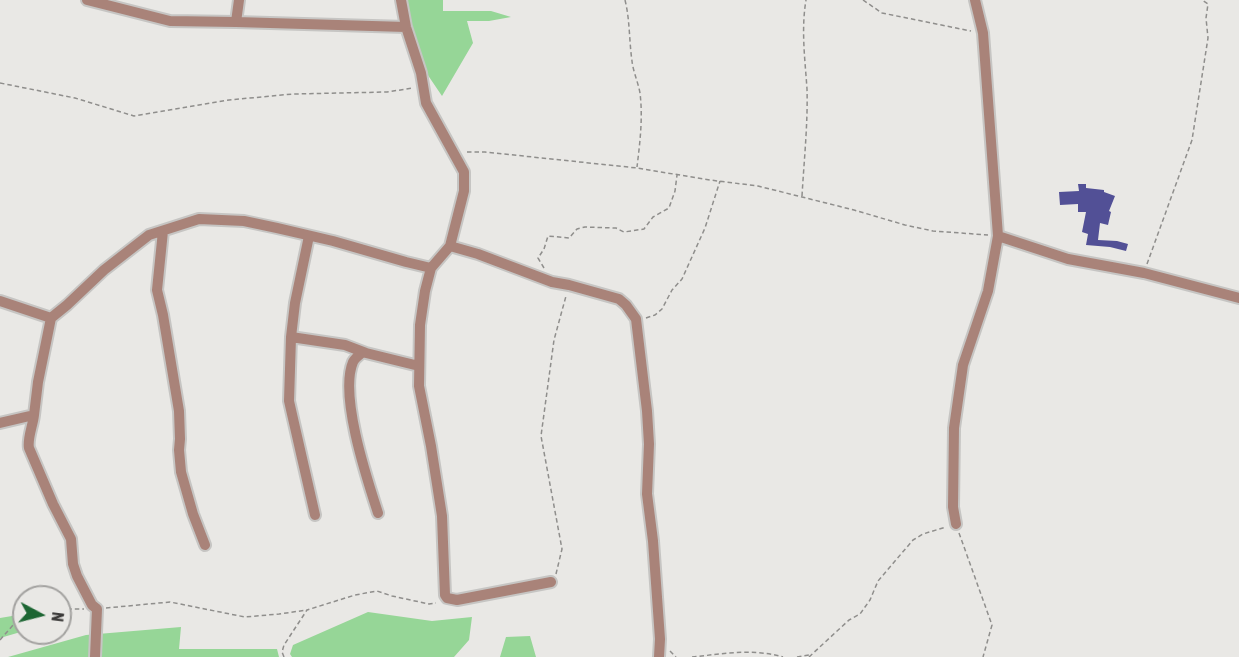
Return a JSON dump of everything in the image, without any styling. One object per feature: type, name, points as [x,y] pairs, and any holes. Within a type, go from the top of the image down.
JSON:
[{"type":"street","points":[[87,0],[170,21],[406,27]]},
{"type":"street","points":[[236,22],[239,0]]},
{"type":"street","points":[[400,0],[421,73],[426,102],[464,172],[465,182],[450,246],[431,268],[420,325],[419,386],[442,516],[445,595],[453,600],[551,582]]},
{"type":"street","points":[[956,524],[953,507],[954,429],[963,365],[988,291],[998,236],[983,33],[975,0]]},
{"type":"street","points":[[95,657],[97,609],[77,576],[73,564],[71,539],[53,504],[28,442],[33,426],[38,382],[51,318],[104,270],[150,235],[199,219],[244,221],[333,241],[431,268]]},
{"type":"street","points":[[164,231],[157,290],[178,411],[181,472],[205,545]]},
{"type":"street","points":[[309,236],[291,337],[289,401],[315,515]]},
{"type":"street","points":[[998,236],[1068,259],[1144,273],[1239,298]]},
{"type":"street","points":[[450,246],[552,282],[619,299],[636,319],[647,411],[649,444],[647,494],[653,541],[660,639],[659,657]]},
{"type":"street","points":[[0,301],[51,318]]},
{"type":"street","points":[[291,337],[345,345],[363,352],[419,366]]},
{"type":"street","points":[[363,352],[352,364],[350,396],[359,451],[378,513]]},
{"type":"street","points":[[0,423],[34,415]]},
{"type":"path","points":[[625,0],[628,10],[632,62],[640,91],[642,128],[637,168]]},
{"type":"path","points":[[802,197],[807,90],[804,53],[806,0]]},
{"type":"path","points":[[863,0],[882,13],[983,33]]},
{"type":"path","points":[[1144,273],[1192,140],[1208,38],[1206,18],[1208,3],[1202,0]]},
{"type":"path","points":[[0,83],[75,98],[134,116],[229,100],[293,94],[387,92],[423,87]]},
{"type":"path","points":[[454,153],[485,152],[637,168],[758,186],[933,231],[998,236]]},
{"type":"path","points":[[552,282],[538,258],[548,236],[569,238],[577,229],[585,227],[616,228],[624,232],[644,229],[652,217],[669,208],[675,191],[677,174]]},
{"type":"path","points":[[636,319],[647,318],[662,309],[672,290],[682,279],[705,228],[720,181]]},
{"type":"path","points":[[551,582],[557,573],[562,549],[541,436],[554,340],[569,285]]},
{"type":"path","points":[[797,657],[810,656],[849,620],[860,614],[870,600],[878,580],[913,540],[923,534],[956,524],[992,625],[983,657]]},
{"type":"path","points":[[72,609],[170,602],[245,617],[307,610],[355,595],[377,591],[429,604],[453,600]]},
{"type":"path","points":[[284,657],[282,652],[284,645],[307,610]]},
{"type":"path","points":[[0,640],[12,626]]},
{"type":"path","points":[[692,657],[766,652],[783,657]]},
{"type":"green space","points":[[405,0],[443,0],[443,11],[491,11],[511,17],[489,21],[467,21],[473,43],[442,96],[421,65]]},
{"type":"green space","points":[[368,612],[432,621],[472,617],[469,640],[454,657],[292,657],[290,654],[293,645]]},
{"type":"green space","points":[[12,616],[12,634],[0,638],[0,618]]},
{"type":"green space","points":[[181,627],[179,649],[277,649],[279,657],[8,657],[51,645],[72,645],[72,639],[86,635]]},
{"type":"green space","points":[[530,636],[536,657],[500,657],[506,637]]},
{"type":"building","points":[[1078,184],[1086,184],[1086,188],[1104,190],[1115,196],[1109,211],[1111,212],[1108,225],[1100,223],[1098,240],[1128,244],[1126,251],[1086,245],[1088,234],[1082,232],[1086,212],[1078,212],[1078,204],[1060,205],[1059,192],[1079,191]]}]
